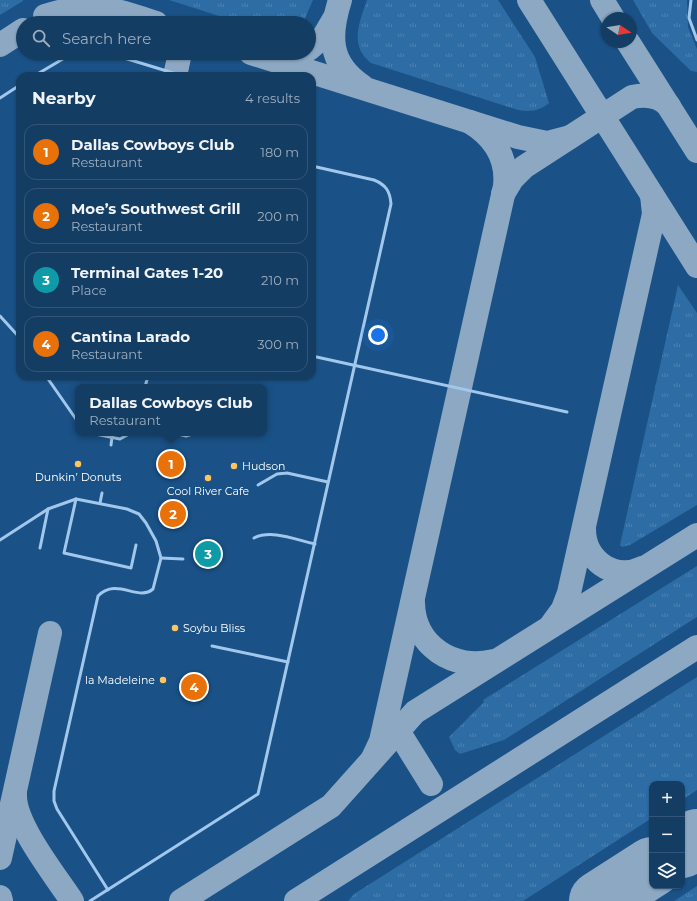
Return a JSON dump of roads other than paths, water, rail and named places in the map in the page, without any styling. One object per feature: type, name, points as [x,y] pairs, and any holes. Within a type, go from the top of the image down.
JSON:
[{"type":"lane","points":[[691,0],[689,18],[697,40]]},
{"type":"lane","points":[[41,72],[61,60]]},
{"type":"lane","points":[[131,60],[170,72]]},
{"type":"lane","points":[[0,98],[16,88]]},
{"type":"lane","points":[[90,901],[258,794],[391,204],[391,196],[388,189],[382,183],[316,167]]},
{"type":"lane","points":[[0,316],[16,334]]},
{"type":"lane","points":[[316,357],[567,412]]},
{"type":"lane","points":[[49,380],[75,418]]},
{"type":"lane","points":[[106,436],[120,439],[126,436]]},
{"type":"lane","points":[[111,445],[112,437]]},
{"type":"lane","points":[[258,485],[276,474],[287,473],[328,482]]},
{"type":"lane","points":[[100,503],[102,493]]},
{"type":"lane","points":[[76,499],[64,553],[132,568],[136,545]]},
{"type":"lane","points":[[0,540],[48,509],[76,499],[127,509],[139,514],[156,541],[161,558],[153,589],[150,592],[141,593],[112,588],[104,590],[98,596],[54,791],[54,801],[57,809],[108,890]]},
{"type":"lane","points":[[40,548],[48,509]]},
{"type":"lane","points":[[254,538],[262,534],[274,535],[315,544]]},
{"type":"lane","points":[[161,558],[183,559]]},
{"type":"lane","points":[[212,646],[288,662]]},
{"type":"place","name":"Dunkin’ Donuts","points":[[78,464]]},
{"type":"place","name":"Dallas Cowboys Club","points":[[171,464]]},
{"type":"place","name":"Hudson","points":[[234,466]]},
{"type":"place","name":"Cool River Cafe","points":[[208,478]]},
{"type":"place","name":"Moe’s Southwest Grill","points":[[173,514]]},
{"type":"place","name":"Terminal Gates 1-20","points":[[208,554]]},
{"type":"place","name":"Soybu Bliss","points":[[175,628]]},
{"type":"place","name":"la Madeleine","points":[[163,680]]},
{"type":"place","name":"Cantina Larado","points":[[194,687]]}]
